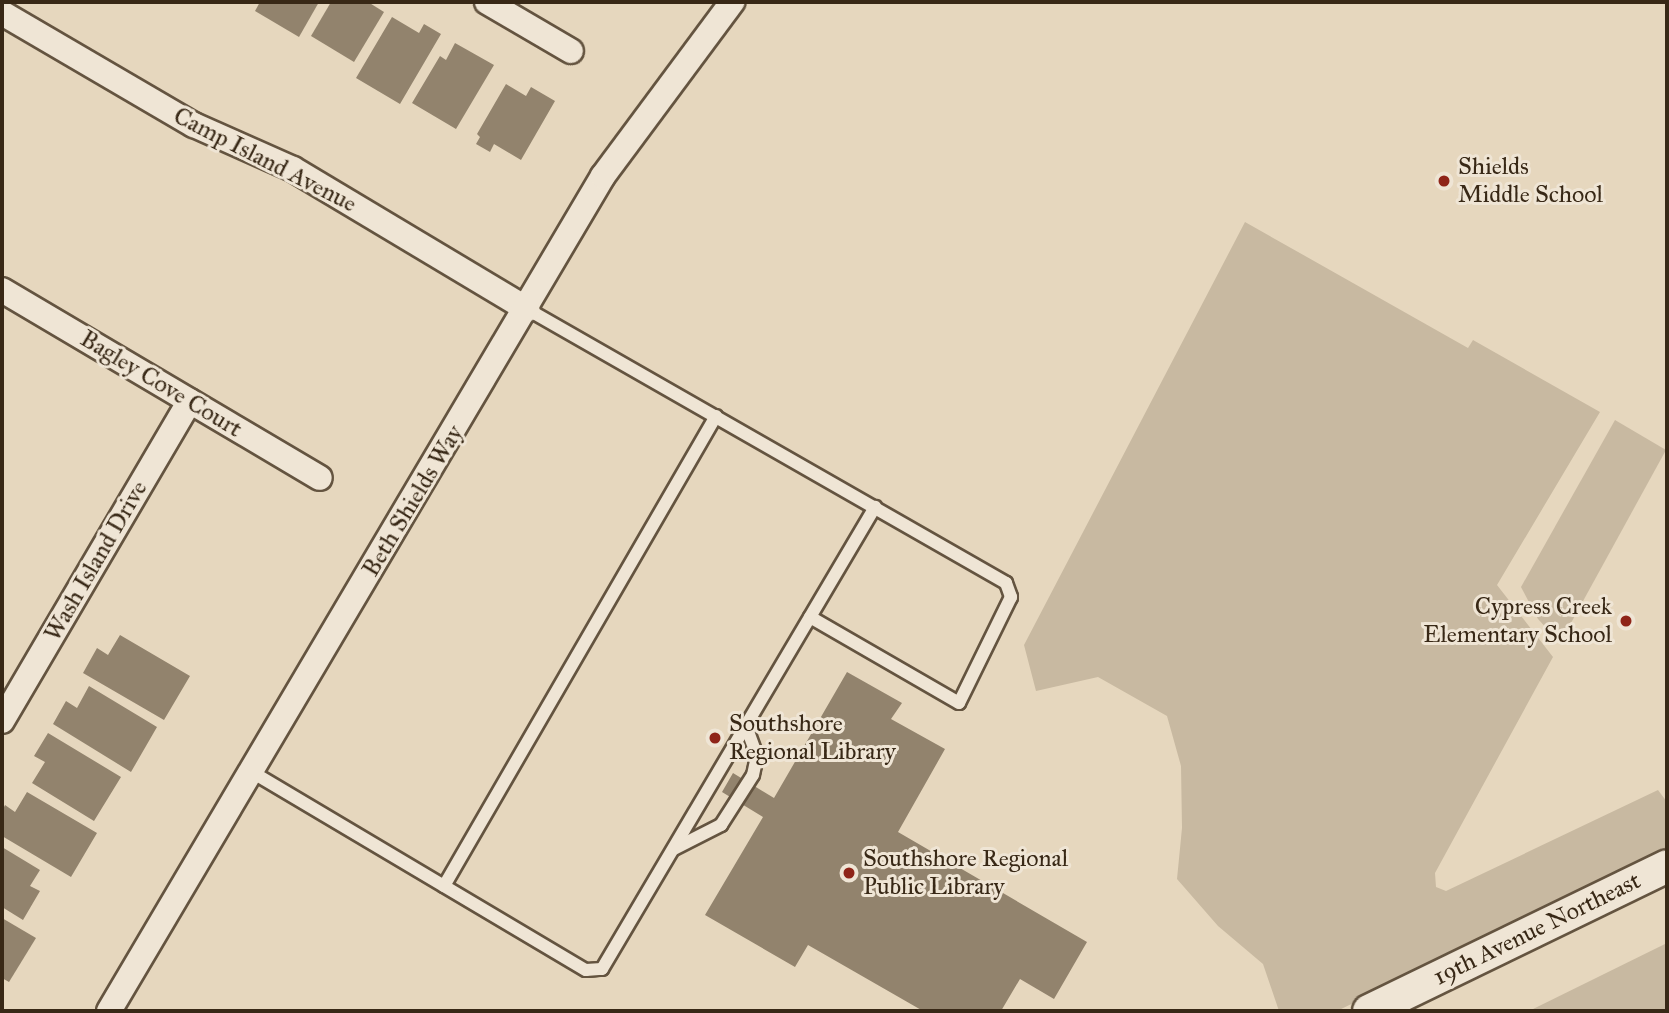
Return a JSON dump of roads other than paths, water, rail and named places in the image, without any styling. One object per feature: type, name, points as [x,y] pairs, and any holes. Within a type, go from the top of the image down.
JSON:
[{"type":"street","points":[[487,2],[571,51]]},
{"type":"street","name":"Beth Shields Way","points":[[109,1011],[527,309],[603,176],[732,2]]},
{"type":"street","name":"Camp Island Avenue","points":[[2,13],[194,125],[293,169],[527,309]]},
{"type":"street","name":"Bagley Cove Court","points":[[2,290],[320,478]]},
{"type":"street","name":"Wash Island Drive","points":[[2,721],[190,401]]},
{"type":"street","name":"19th Avenue Northeast","points":[[1369,1011],[1667,866]]},
{"type":"lane","points":[[527,309],[1006,583],[1012,597],[959,703],[810,617]]},
{"type":"lane","points":[[444,886],[716,416]]},
{"type":"lane","points":[[252,772],[586,970],[602,969],[875,507]]},
{"type":"lane","points":[[673,849],[721,825],[753,775],[757,756],[746,726]]},
{"type":"place","name":"Shields Middle School","points":[[1444,181]]},
{"type":"place","name":"Cypress Creek Elementary School","points":[[1626,621]]},
{"type":"place","name":"Southshore Regional Library","points":[[715,738]]},
{"type":"place","name":"Southshore Regional Public Library","points":[[849,873]]}]
